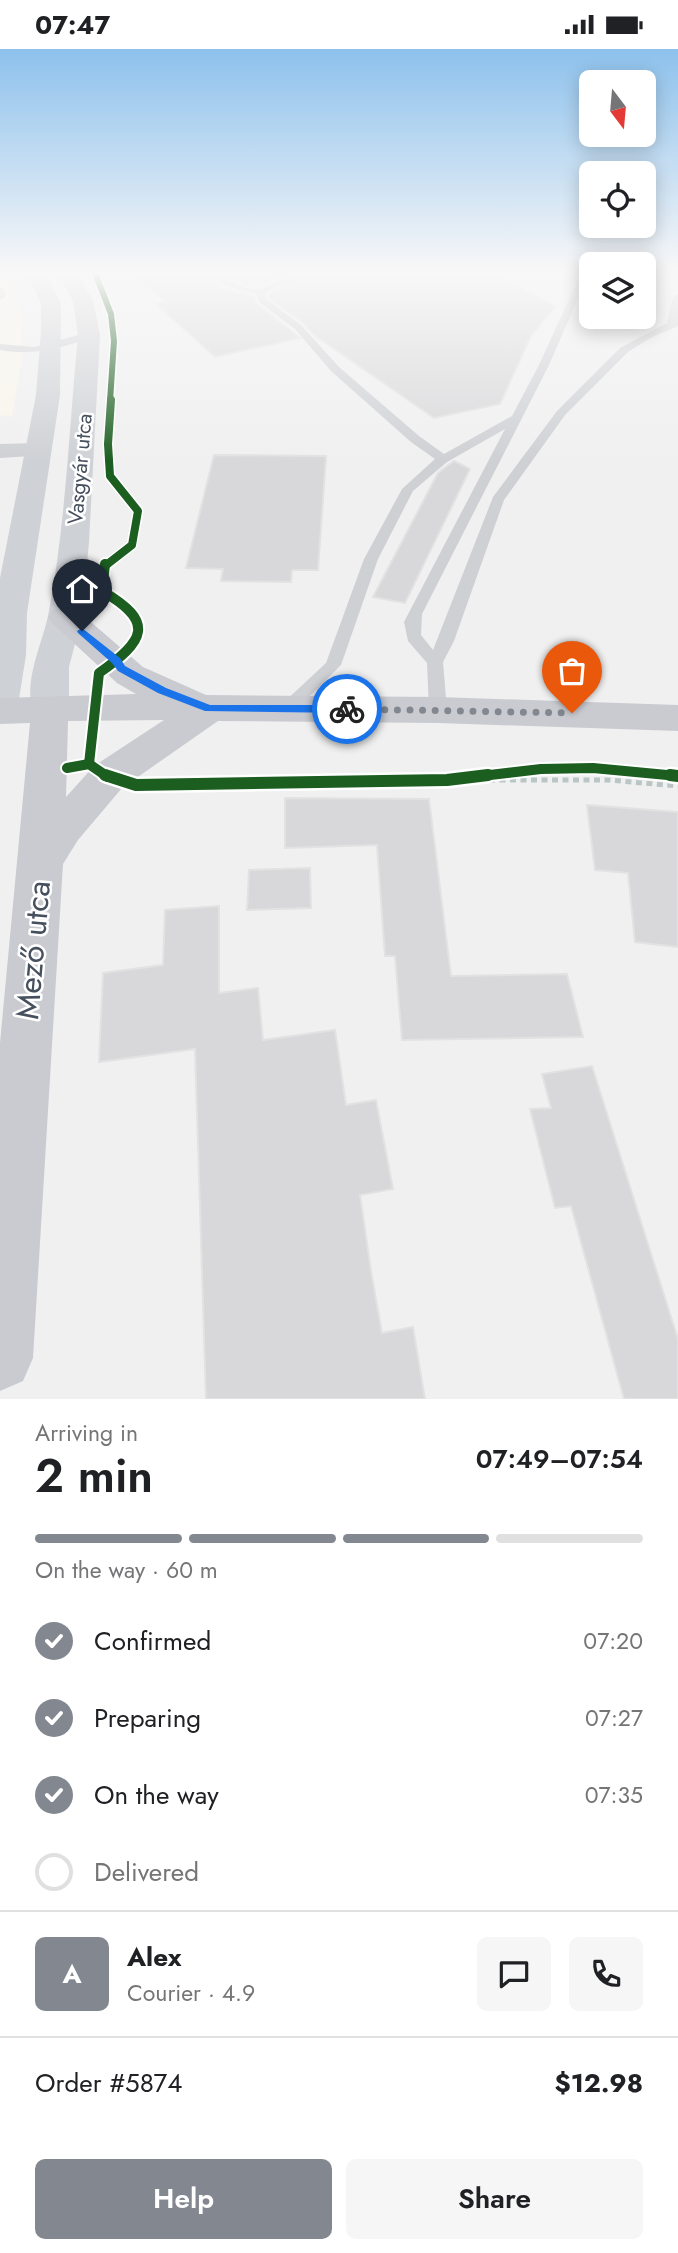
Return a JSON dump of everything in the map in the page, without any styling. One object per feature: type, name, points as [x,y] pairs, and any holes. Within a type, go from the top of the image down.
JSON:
[{"type":"main road","name":"Vasgyár utca","points":[[0,699],[8,655],[5,616],[48,395],[51,336]]},
{"type":"main road","name":"Vasgyár utca","points":[[50,709],[51,667],[65,617],[82,446],[89,336]]},
{"type":"main road","points":[[65,617],[116,661],[121,669],[162,691],[209,709]]},
{"type":"main road","points":[[0,711],[96,706],[438,710],[678,717]]},
{"type":"main road","name":"Mező utca","points":[[0,1358],[41,864],[50,709]]},
{"type":"main road","points":[[41,864],[63,828],[108,777],[209,709]]},
{"type":"street","points":[[0,451],[37,450]]},
{"type":"lane","points":[[0,347],[51,349],[86,336]]},
{"type":"lane","points":[[306,336],[335,369],[415,439],[443,459]]},
{"type":"lane","points":[[435,662],[413,636],[410,626],[557,336]]},
{"type":"lane","points":[[438,710],[435,662],[446,641],[498,501],[561,413],[624,350],[650,336]]},
{"type":"lane","points":[[288,708],[333,666],[354,601],[377,547],[408,489],[443,459],[516,418]]},
{"type":"path","points":[[447,780],[529,770],[580,768],[678,776]]},
{"type":"path","points":[[433,780],[608,781],[678,786]]},
{"type":"shaded area","points":[[0,336],[21,336],[21,362],[12,417],[0,415]]},
{"type":"building","points":[[192,336],[300,338],[215,357]]},
{"type":"building","points":[[315,336],[531,336],[500,404],[434,418]]},
{"type":"building","points":[[214,455],[326,456],[318,570],[292,570],[291,582],[221,581],[223,569],[186,568]]},
{"type":"building","points":[[454,461],[470,469],[405,603],[373,597],[438,473]]},
{"type":"building","points":[[285,798],[429,799],[451,976],[567,974],[583,1037],[402,1040],[395,956],[385,956],[377,845],[285,848]]},
{"type":"building","points":[[587,805],[678,812],[678,947],[635,942],[628,873],[595,870]]},
{"type":"building","points":[[310,868],[311,908],[247,910],[249,870]]},
{"type":"building","points":[[219,906],[219,993],[258,988],[263,1040],[335,1030],[346,1105],[376,1100],[393,1189],[360,1195],[371,1271],[382,1333],[413,1327],[425,1399],[206,1399],[195,1049],[99,1062],[103,973],[163,965],[165,910]]},
{"type":"building","points":[[592,1066],[678,1339],[678,1399],[624,1399],[571,1206],[555,1208],[530,1109],[551,1108],[542,1074]]},
{"type":"cycle path","points":[[89,764],[99,673],[122,656],[135,640],[138,631],[138,622],[131,609],[102,591],[105,564],[132,545],[138,511],[110,476],[108,444],[113,336]]},
{"type":"cycle path","points":[[67,768],[89,764],[108,777],[136,785],[447,780],[541,769],[593,768],[678,776]]},
{"type":"way so far","points":[[347,709],[572,713]]},
{"type":"route","points":[[82,631],[116,661],[121,669],[162,691],[209,709],[347,709]]}]
